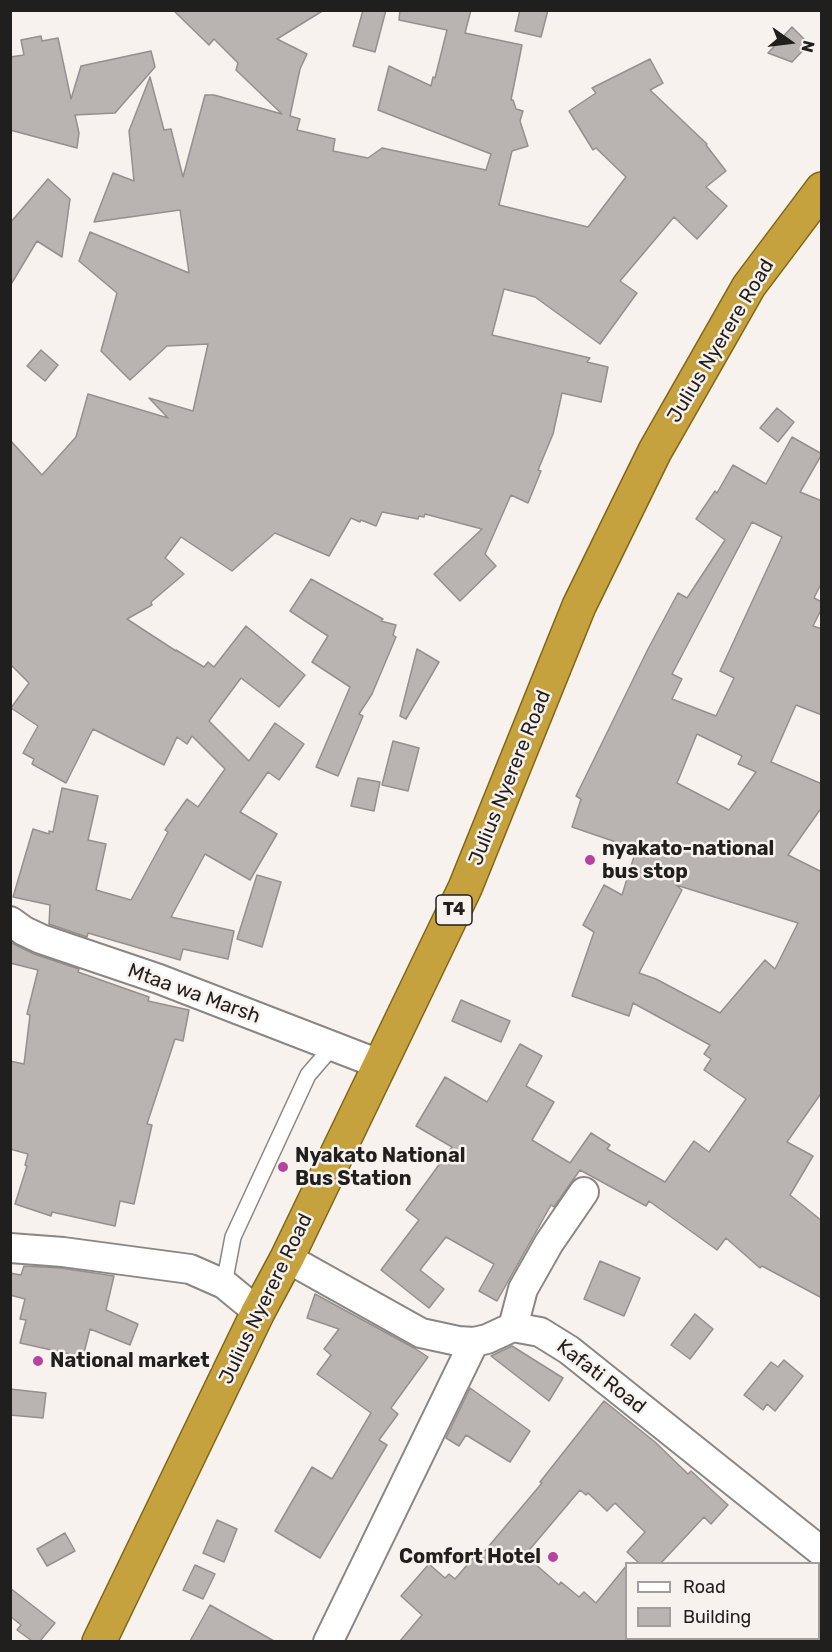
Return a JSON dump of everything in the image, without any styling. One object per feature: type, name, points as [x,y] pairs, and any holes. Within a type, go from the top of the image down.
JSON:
[{"type":"highway","name":"Julius Nyerere Road","points":[[107,1638],[258,1312],[287,1258],[465,888],[579,606],[655,451],[749,286],[822,189]]},
{"type":"street","name":"Mtaa wa Marsh","points":[[10,921],[41,939],[159,979],[380,1064]]},
{"type":"street","points":[[287,1258],[421,1333],[458,1341],[474,1342],[488,1339],[513,1327],[523,1289],[549,1243],[584,1192]]},
{"type":"street","points":[[10,1248],[63,1252],[190,1269],[224,1284],[258,1312]]},
{"type":"street","name":"Kafati Road","points":[[513,1327],[540,1332],[569,1350],[822,1552]]},
{"type":"street","points":[[328,1641],[474,1342]]},
{"type":"lane","points":[[224,1284],[233,1237],[238,1226],[308,1075],[333,1046]]},
{"type":"building","points":[[173,10],[324,10],[277,39],[307,54],[300,69],[290,116],[300,119],[297,130],[335,139],[333,151],[368,158],[382,148],[486,170],[491,154],[378,110],[389,66],[431,86],[447,30],[399,20],[400,10],[471,10],[465,33],[522,45],[511,100],[516,109],[523,111],[520,121],[528,146],[512,151],[499,205],[588,227],[626,177],[596,148],[593,150],[569,111],[596,93],[592,88],[650,59],[663,83],[650,90],[707,144],[726,171],[706,187],[727,206],[697,239],[674,217],[620,281],[637,293],[600,344],[535,297],[504,289],[492,335],[590,358],[587,362],[608,367],[601,402],[562,393],[553,434],[538,470],[541,471],[528,503],[511,495],[485,554],[496,566],[460,601],[434,574],[482,529],[425,514],[424,517],[419,516],[418,519],[382,512],[376,526],[351,518],[329,556],[275,533],[232,571],[181,537],[165,558],[184,574],[151,602],[152,605],[127,619],[204,667],[208,662],[214,667],[246,626],[305,675],[279,707],[241,678],[209,721],[249,761],[275,723],[304,744],[279,780],[268,772],[240,812],[277,834],[250,880],[205,854],[171,917],[234,931],[228,959],[183,949],[180,960],[88,933],[87,937],[49,924],[50,905],[13,897],[33,829],[49,834],[49,831],[53,832],[62,788],[98,796],[88,840],[106,844],[96,890],[131,900],[168,832],[165,830],[187,799],[198,807],[225,769],[192,736],[187,744],[177,737],[164,765],[93,729],[66,783],[32,764],[34,759],[23,753],[38,726],[11,708],[29,683],[10,664],[10,440],[42,475],[76,437],[88,394],[168,418],[149,398],[193,411],[208,344],[167,346],[130,380],[101,351],[117,293],[79,261],[90,232],[189,273],[180,210],[94,222],[113,173],[134,181],[129,131],[150,77],[164,130],[171,129],[183,177],[205,95],[214,95],[282,114],[236,70],[238,63],[214,39],[209,45]]},
{"type":"building","points":[[363,10],[386,10],[375,52],[353,46]]},
{"type":"building","points":[[520,10],[548,10],[541,37],[515,31]]},
{"type":"building","points":[[792,27],[809,44],[792,62],[768,53]]},
{"type":"building","points":[[41,36],[42,41],[58,38],[71,99],[81,66],[151,51],[155,67],[115,113],[75,115],[79,133],[77,148],[10,130],[10,57],[24,55],[21,40]]},
{"type":"building","points":[[48,179],[70,199],[62,257],[37,241],[10,286],[10,223]]},
{"type":"building","points":[[41,350],[58,365],[45,381],[27,366]]},
{"type":"building","points":[[777,408],[794,422],[778,442],[760,428]]},
{"type":"building","points":[[792,437],[822,454],[800,492],[822,501],[822,582],[814,598],[822,602],[822,608],[813,626],[822,629],[822,715],[796,705],[771,762],[822,784],[822,807],[788,855],[822,872],[822,1092],[787,1142],[813,1156],[790,1195],[822,1221],[822,1298],[762,1266],[760,1268],[726,1238],[717,1250],[649,1201],[646,1206],[580,1170],[554,1207],[551,1205],[497,1301],[479,1291],[494,1264],[446,1237],[420,1270],[444,1289],[429,1308],[381,1270],[419,1220],[406,1210],[452,1147],[416,1126],[445,1077],[487,1102],[520,1044],[542,1056],[526,1086],[554,1102],[532,1140],[570,1163],[591,1133],[610,1145],[607,1149],[665,1182],[694,1141],[709,1152],[746,1099],[704,1070],[711,1059],[704,1054],[710,1045],[633,1003],[629,1016],[572,996],[594,932],[583,925],[604,885],[622,895],[636,850],[615,845],[616,842],[572,827],[581,799],[576,796],[648,649],[678,593],[687,598],[725,540],[696,519],[715,491],[717,493],[733,465],[766,484]],"holes":[[[752,522],[782,537],[720,671],[734,678],[716,716],[672,699],[682,679],[672,674]],[[697,734],[742,756],[738,764],[756,772],[729,810],[677,783]],[[676,885],[798,923],[775,969],[765,960],[720,1013],[656,979],[639,973],[682,890]]]},
{"type":"building","points":[[311,579],[383,619],[381,621],[396,625],[393,635],[396,637],[372,694],[359,714],[363,716],[338,776],[316,767],[350,687],[312,662],[328,636],[290,611]]},
{"type":"building","points":[[417,649],[439,662],[406,719],[400,716]]},
{"type":"building","points":[[393,741],[419,748],[408,791],[382,785]]},
{"type":"building","points":[[358,778],[380,782],[374,811],[351,806]]},
{"type":"building","points":[[257,875],[281,882],[262,947],[237,939]]},
{"type":"building","points":[[10,942],[34,954],[79,969],[78,972],[149,997],[148,1001],[189,1010],[183,1041],[175,1039],[147,1124],[152,1125],[134,1204],[120,1201],[115,1226],[52,1212],[51,1216],[15,1204],[27,1166],[25,1165],[28,1154],[10,1149],[10,1061],[24,1064],[30,1015],[27,1014],[38,970],[10,963]]},
{"type":"building","points":[[461,1000],[510,1021],[501,1042],[452,1021]]},
{"type":"building","points":[[600,1261],[640,1278],[624,1316],[584,1299]]},
{"type":"building","points":[[24,1266],[61,1268],[114,1276],[106,1310],[138,1324],[130,1345],[90,1329],[83,1357],[20,1343],[26,1320],[20,1319],[25,1299],[10,1295],[10,1273],[21,1275]]},
{"type":"building","points":[[315,1294],[428,1357],[391,1408],[398,1414],[379,1440],[387,1445],[320,1558],[275,1531],[312,1467],[332,1479],[371,1413],[317,1374],[331,1355],[324,1349],[339,1329],[307,1318]]},
{"type":"building","points":[[695,1314],[713,1329],[690,1359],[671,1345]]},
{"type":"building","points":[[512,1346],[563,1378],[549,1401],[491,1356]]},
{"type":"building","points":[[784,1360],[803,1376],[775,1411],[767,1404],[763,1410],[744,1395],[771,1362],[778,1367]]},
{"type":"building","points":[[470,1388],[530,1431],[510,1462],[466,1435],[459,1446],[446,1438]]},
{"type":"building","points":[[10,1389],[46,1393],[43,1418],[10,1415]]},
{"type":"building","points":[[604,1401],[655,1442],[688,1474],[691,1471],[728,1505],[711,1524],[704,1517],[662,1562],[638,1562],[627,1552],[645,1532],[615,1503],[607,1511],[588,1493],[586,1495],[580,1490],[525,1555],[559,1585],[561,1582],[579,1597],[584,1592],[596,1603],[625,1567],[625,1640],[627,1641],[400,1641],[422,1615],[401,1596],[429,1564],[445,1578],[449,1574],[455,1579],[474,1557],[478,1559],[542,1483],[540,1482]]},
{"type":"building","points":[[217,1520],[237,1529],[224,1562],[203,1553]]},
{"type":"building","points":[[65,1533],[75,1551],[47,1566],[37,1549]]},
{"type":"building","points":[[195,1565],[215,1574],[203,1599],[183,1590]]},
{"type":"building","points":[[10,1588],[55,1623],[40,1641],[32,1641],[17,1630],[21,1625],[10,1616]]},
{"type":"building","points":[[210,1605],[274,1641],[190,1641]]},
{"type":"place","name":"nyakato-national bus stop","points":[[590,860]]},
{"type":"place","name":"Nyakato National Bus Station","points":[[283,1167]]},
{"type":"place","name":"National market","points":[[38,1361]]},
{"type":"place","name":"Comfort Hotel","points":[[553,1557]]}]
